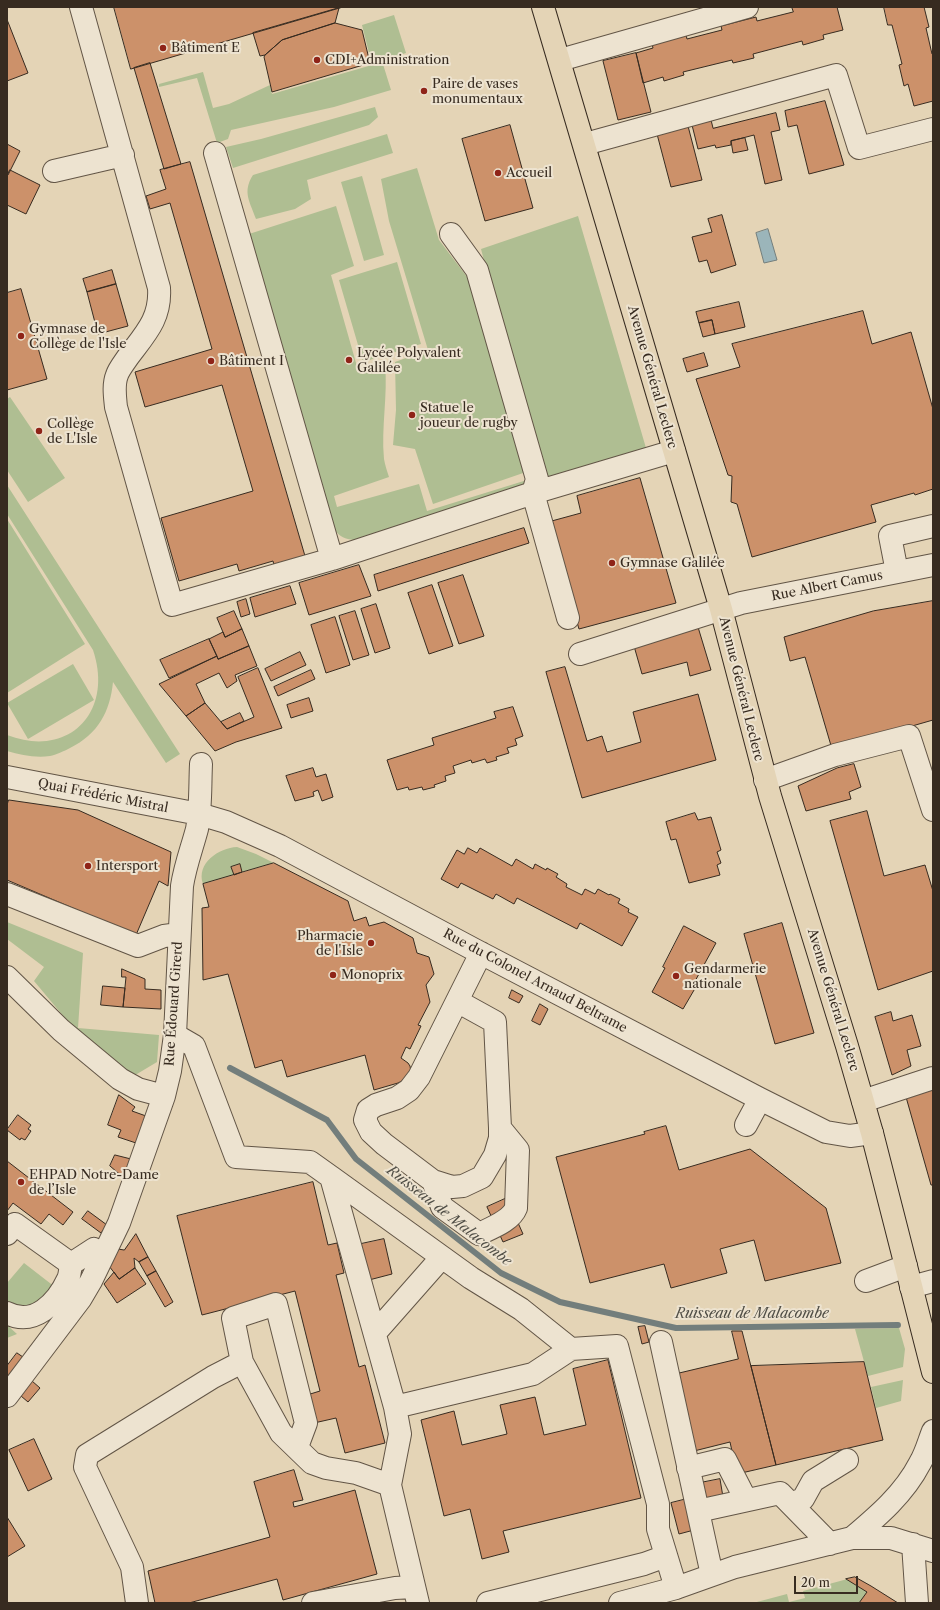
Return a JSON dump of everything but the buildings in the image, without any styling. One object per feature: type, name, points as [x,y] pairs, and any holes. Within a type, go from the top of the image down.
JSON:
[{"type":"main road","name":"Avenue Général Leclerc","points":[[543,7],[585,144],[721,609],[765,780],[863,1101],[906,1266],[929,1338],[933,1372]]},
{"type":"street","points":[[81,7],[160,288],[160,300],[157,314],[148,330],[116,376],[114,391],[116,407],[172,605],[332,559],[533,493],[674,451]]},
{"type":"street","points":[[560,60],[747,7]]},
{"type":"street","points":[[585,144],[836,75],[859,148],[933,129]]},
{"type":"street","points":[[215,153],[332,559]]},
{"type":"street","points":[[54,171],[123,155]]},
{"type":"street","points":[[450,234],[477,270],[537,479],[533,493],[568,618]]},
{"type":"street","points":[[897,572],[890,536],[933,526]]},
{"type":"street","name":"Rue Albert Camus","points":[[580,654],[741,603],[933,564]]},
{"type":"street","points":[[765,780],[835,755],[909,736],[933,810]]},
{"type":"street","name":"Rue Édouard Girerd","points":[[7,1396],[81,1298],[91,1281],[119,1223],[164,1096],[170,1071],[175,1035],[183,878],[199,814],[201,764]]},
{"type":"street","name":"Quai Frédéric Mistral","points":[[7,777],[199,814]]},
{"type":"street","name":"Rue du Colonel Arnaud Beltrame","points":[[199,814],[232,825],[280,846],[481,953],[826,1132],[850,1136],[872,1133]]},
{"type":"street","points":[[7,894],[138,946],[164,936],[179,934]]},
{"type":"street","points":[[457,1001],[495,1022],[500,1138],[495,1155],[482,1177],[463,1186],[452,1187],[434,1181],[371,1132],[366,1120],[368,1110],[376,1105],[397,1098],[409,1090],[419,1077],[457,1001],[481,953]]},
{"type":"street","points":[[7,977],[61,1030],[120,1079],[138,1088],[164,1096]]},
{"type":"street","points":[[175,1035],[194,1046],[236,1157],[310,1162],[471,1278],[521,1309],[571,1349]]},
{"type":"street","points":[[863,1101],[933,1078]]},
{"type":"street","points":[[746,1125],[760,1099]]},
{"type":"street","points":[[434,1181],[442,1207],[479,1234],[501,1223],[514,1214],[516,1208],[518,1150],[500,1128]]},
{"type":"street","points":[[331,1178],[395,1407],[400,1434],[390,1485],[416,1595]]},
{"type":"street","points":[[7,1234],[15,1224],[71,1264]]},
{"type":"street","points":[[7,1313],[24,1318],[36,1316],[45,1310],[68,1278],[71,1264],[94,1249],[103,1254]]},
{"type":"street","points":[[375,1333],[442,1257]]},
{"type":"street","points":[[866,1282],[906,1266]]},
{"type":"street","points":[[912,1287],[933,1281]]},
{"type":"street","points":[[296,1447],[306,1423],[276,1304],[233,1318],[242,1362],[281,1433],[312,1463],[326,1468],[356,1473],[390,1485]]},
{"type":"street","points":[[661,1342],[712,1575]]},
{"type":"street","points":[[395,1407],[533,1374],[571,1349],[617,1346],[658,1504],[658,1529],[676,1588]]},
{"type":"street","points":[[137,1603],[132,1567],[85,1468],[87,1455],[213,1377],[242,1362]]},
{"type":"street","points":[[852,1538],[887,1508],[911,1479],[921,1462],[933,1431]]},
{"type":"street","points":[[688,1468],[725,1459],[746,1500]]},
{"type":"street","points":[[791,1504],[803,1499],[813,1481],[847,1460]]},
{"type":"street","points":[[698,1511],[780,1493],[830,1544]]},
{"type":"street","points":[[620,1603],[676,1588],[735,1567],[852,1538],[891,1538],[923,1548],[918,1603]]},
{"type":"street","points":[[488,1603],[644,1564],[666,1556]]},
{"type":"street","points":[[313,1603],[395,1588],[416,1595]]},
{"type":"green space","points":[[394,15],[406,53],[382,61],[391,90],[334,107],[231,130],[228,139],[217,143],[197,78],[159,87],[159,84],[203,72],[213,108],[229,104],[270,85],[272,94],[372,65],[362,25]]},
{"type":"green space","points":[[375,107],[378,117],[369,125],[233,168],[226,147],[261,139]]},
{"type":"green space","points":[[387,134],[393,153],[307,180],[311,199],[295,209],[256,219],[248,197],[248,187],[253,175]]},
{"type":"green space","points":[[417,168],[439,240],[474,286],[529,471],[433,504],[415,449],[393,445],[396,410],[395,362],[428,350],[389,221],[381,179]]},
{"type":"green space","points":[[362,176],[384,255],[364,261],[341,182]]},
{"type":"green space","points":[[336,206],[354,266],[331,275],[358,370],[363,372],[385,364],[386,388],[383,447],[384,461],[389,477],[334,496],[337,507],[419,484],[427,511],[527,480],[523,487],[354,540],[343,537],[335,530],[249,234]]},
{"type":"green space","points":[[578,216],[646,448],[553,480],[544,477],[531,441],[481,249]]},
{"type":"green space","points":[[397,262],[421,344],[363,362],[339,280]]},
{"type":"green space","points":[[10,397],[65,478],[28,502],[7,470],[7,399]]},
{"type":"green space","points":[[7,485],[180,754],[166,763],[113,682],[109,703],[101,721],[88,736],[80,742],[63,752],[50,756],[28,756],[7,751],[7,735],[29,741],[50,741],[67,735],[81,725],[91,710],[97,693],[98,672],[93,650],[7,514]]},
{"type":"green space","points":[[7,519],[85,644],[7,693]]},
{"type":"green space","points":[[73,664],[94,700],[28,739],[7,703]]},
{"type":"green space","points":[[237,847],[274,863],[242,872],[240,865],[231,867],[234,875],[203,884],[202,876],[206,863],[223,850]]},
{"type":"green space","points":[[7,922],[83,953],[78,1028],[159,1035],[157,1062],[137,1074],[130,1074],[75,1030],[34,981],[44,967],[7,939]]},
{"type":"green space","points":[[24,1263],[55,1287],[40,1303],[31,1306],[17,1306],[7,1303],[7,1283]]},
{"type":"green space","points":[[7,1325],[17,1334],[7,1338]]},
{"type":"green space","points":[[899,1328],[905,1349],[903,1367],[868,1376],[855,1329]]},
{"type":"green space","points":[[903,1380],[901,1401],[876,1408],[871,1387]]},
{"type":"green space","points":[[855,1577],[898,1603],[753,1603],[787,1594],[789,1602],[805,1598],[803,1591]]},
{"type":"water","points":[[768,229],[777,260],[764,263],[756,233]]},
{"type":"waterway","name":"Ruisseau de Malacombe","points":[[230,1068],[327,1120],[356,1159],[501,1273],[560,1302],[676,1328],[898,1325]]},
{"type":"place","name":"Bâtiment E","points":[[163,48]]},
{"type":"place","name":"CDI+Administration","points":[[317,60]]},
{"type":"place","name":"Paire de vases monumentaux","points":[[424,91]]},
{"type":"place","name":"Accueil","points":[[498,173]]},
{"type":"place","name":"Gymnase de Collège de l'Isle","points":[[21,336]]},
{"type":"place","name":"Lycée Polyvalent Galilée","points":[[349,360]]},
{"type":"place","name":"Bâtiment I","points":[[211,361]]},
{"type":"place","name":"Statue le joueur de rugby","points":[[412,415]]},
{"type":"place","name":"Collège de L'Isle","points":[[39,431]]},
{"type":"place","name":"Gymnase Galilée","points":[[612,563]]},
{"type":"place","name":"Intersport","points":[[88,866]]},
{"type":"place","name":"Pharmacie de l'Isle","points":[[371,943]]},
{"type":"place","name":"Monoprix","points":[[333,975]]},
{"type":"place","name":"Gendarmerie nationale","points":[[676,976]]},
{"type":"place","name":"EHPAD Notre-Dame de l’Isle","points":[[21,1182]]}]
